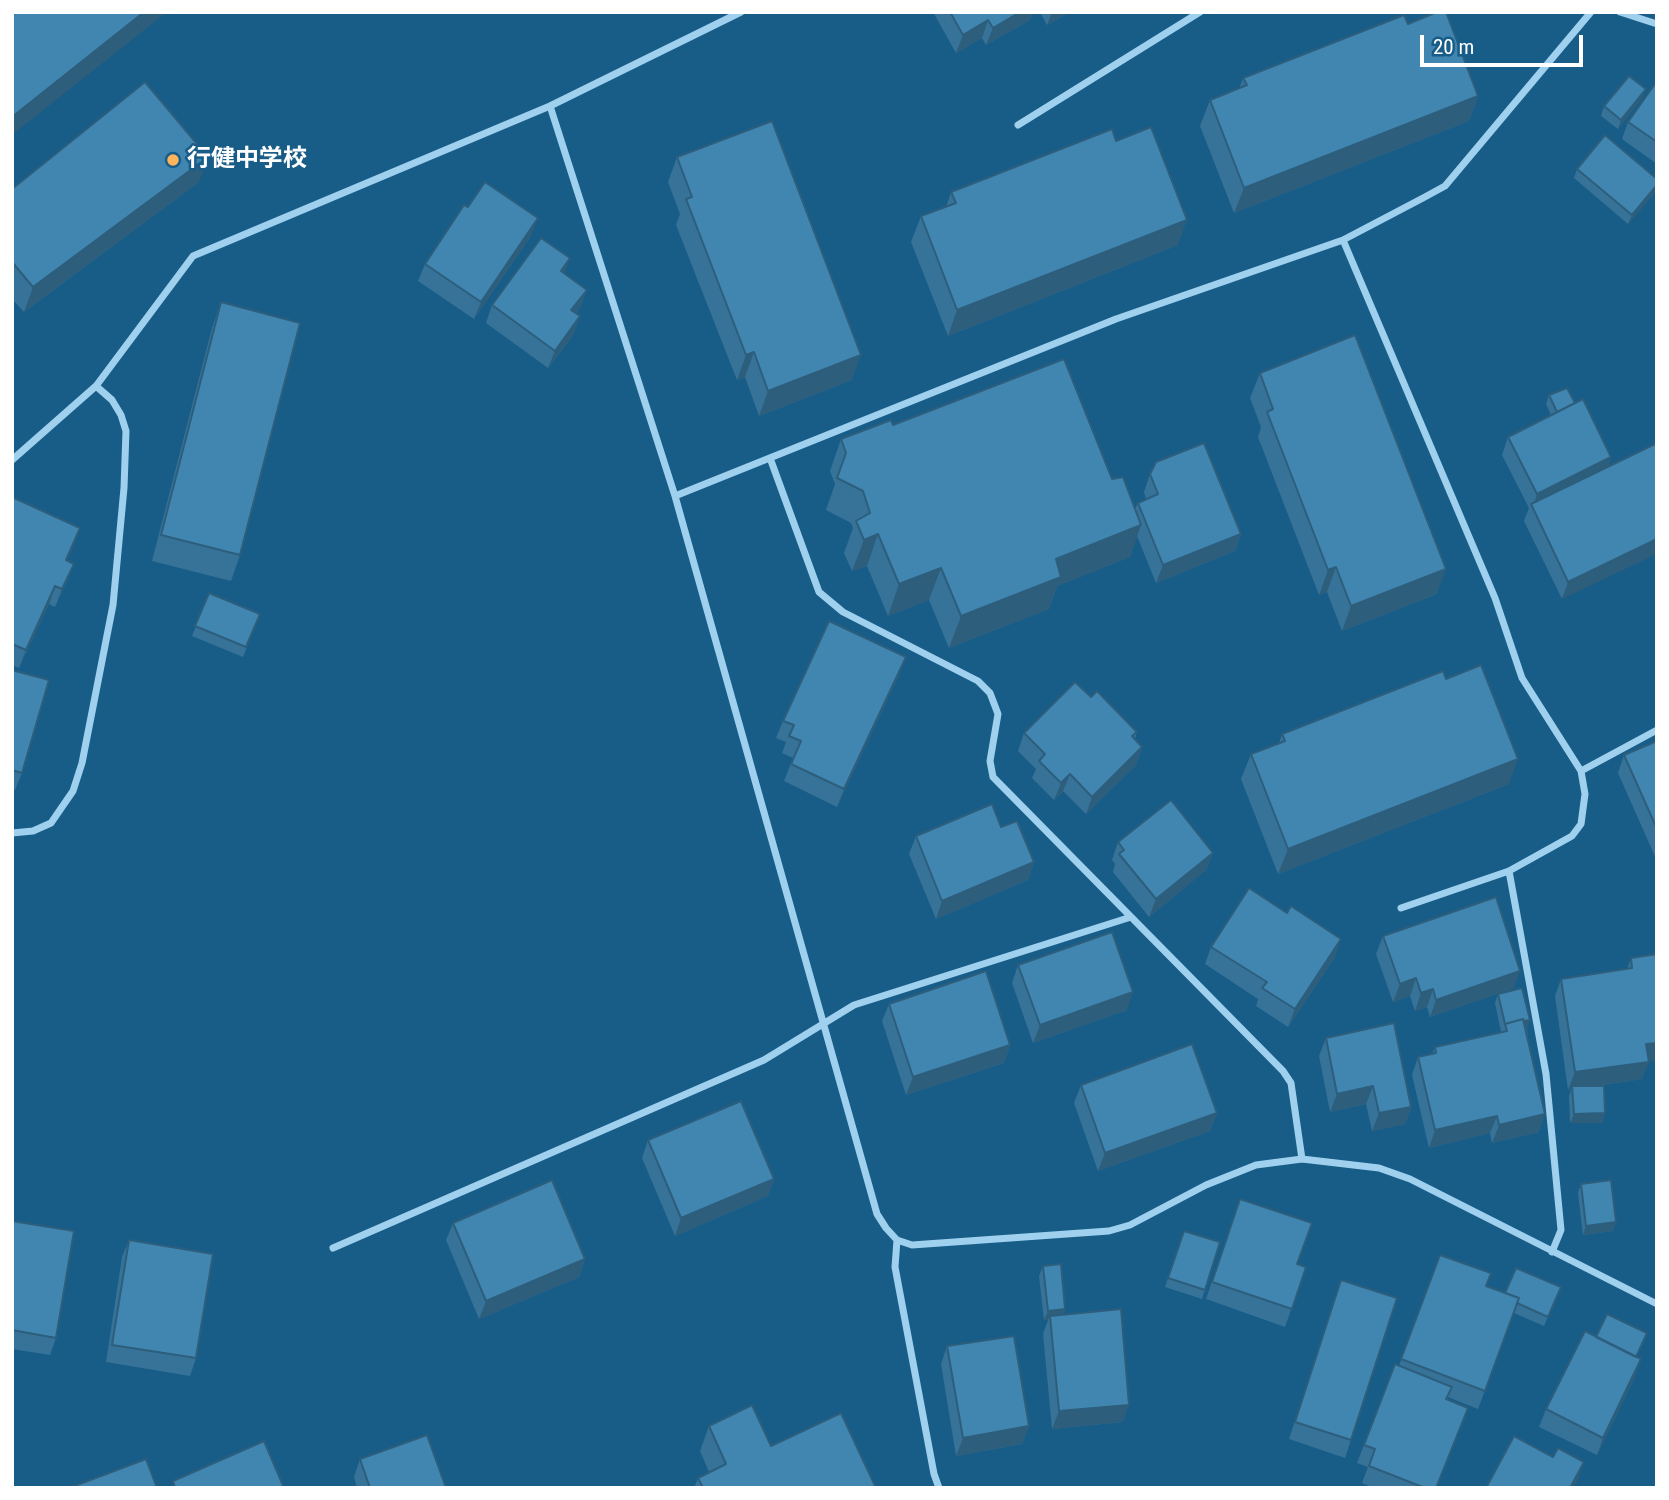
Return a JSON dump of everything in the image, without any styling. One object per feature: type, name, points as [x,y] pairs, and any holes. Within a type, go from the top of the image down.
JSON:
[{"type":"street","points":[[12,460],[96,386],[193,256],[550,106],[741,12]]},
{"type":"street","points":[[1018,125],[1200,12]]},
{"type":"street","points":[[675,496],[1116,319],[1343,240],[1445,186],[1591,12]]},
{"type":"street","points":[[1620,12],[1657,24]]},
{"type":"street","points":[[550,106],[675,496],[877,1214],[897,1240],[912,1245],[1108,1231],[1130,1225],[1206,1185],[1256,1165],[1302,1159],[1380,1168],[1409,1179],[1657,1304]]},
{"type":"street","points":[[1343,240],[1494,598],[1522,678],[1581,771],[1586,794],[1581,824],[1572,836],[1509,871],[1401,908]]},
{"type":"street","points":[[12,833],[33,831],[51,823],[73,791],[82,763],[113,605],[124,488],[126,431],[112,400],[96,386]]},
{"type":"street","points":[[770,458],[819,593],[843,612],[978,681],[990,693],[998,714],[990,761],[993,777],[1283,1071],[1291,1083],[1302,1159]]},
{"type":"street","points":[[1581,771],[1657,730]]},
{"type":"street","points":[[1509,871],[1546,1074],[1562,1230],[1552,1252]]},
{"type":"street","points":[[333,1248],[764,1060],[854,1005],[1131,917]]},
{"type":"street","points":[[897,1240],[895,1267],[934,1474],[939,1488]]},
{"type":"building","points":[[12,12],[144,12],[12,117]]},
{"type":"building","points":[[950,12],[1020,12],[993,28],[988,20],[963,35]]},
{"type":"building","points":[[1437,12],[1446,12],[1478,96],[1244,188],[1210,100],[1247,85],[1243,78],[1404,15],[1408,24]]},
{"type":"building","points":[[1629,76],[1646,89],[1621,120],[1604,106]]},
{"type":"building","points":[[1657,81],[1657,142],[1628,122]]},
{"type":"building","points":[[145,82],[208,157],[33,287],[12,262],[12,189]]},
{"type":"building","points":[[772,121],[861,355],[768,391],[754,352],[746,355],[686,199],[692,197],[677,157]]},
{"type":"building","points":[[1151,127],[1187,220],[957,310],[921,216],[956,203],[951,192],[1112,129],[1116,141]]},
{"type":"building","points":[[1605,135],[1657,179],[1657,185],[1632,215],[1577,169]]},
{"type":"building","points":[[485,182],[538,218],[481,302],[425,264],[464,205],[468,207]]},
{"type":"building","points":[[541,238],[570,258],[561,271],[587,290],[571,310],[580,316],[555,351],[492,305]]},
{"type":"building","points":[[221,302],[300,323],[240,555],[161,535]]},
{"type":"building","points":[[1355,335],[1446,569],[1351,606],[1336,567],[1328,570],[1267,412],[1273,409],[1260,373]]},
{"type":"building","points":[[1064,359],[1112,479],[1123,477],[1141,525],[1056,559],[1061,577],[961,616],[941,568],[899,584],[878,534],[864,540],[856,521],[870,513],[863,491],[837,478],[846,453],[841,439],[891,420],[893,425]]},
{"type":"building","points":[[1567,388],[1575,403],[1557,412],[1549,395]]},
{"type":"building","points":[[1583,399],[1611,457],[1537,494],[1508,437]]},
{"type":"building","points":[[1204,443],[1241,534],[1163,565],[1138,503],[1158,494],[1150,474],[1156,462]]},
{"type":"building","points":[[1657,443],[1657,539],[1568,582],[1531,504]]},
{"type":"building","points":[[12,497],[80,528],[66,560],[74,564],[62,589],[55,586],[26,650],[12,644]]},
{"type":"building","points":[[209,593],[260,614],[246,647],[195,626]]},
{"type":"building","points":[[829,621],[906,657],[844,789],[791,764],[801,741],[789,736],[794,725],[783,721]]},
{"type":"building","points":[[1481,665],[1518,759],[1288,849],[1251,754],[1285,741],[1282,734],[1443,671],[1446,679]]},
{"type":"building","points":[[12,670],[49,680],[22,773],[12,770]]},
{"type":"building","points":[[1075,682],[1091,697],[1097,691],[1137,732],[1132,736],[1142,747],[1092,797],[1070,774],[1061,783],[1039,761],[1045,754],[1024,733]]},
{"type":"building","points":[[1657,741],[1657,829],[1624,755]]},
{"type":"building","points":[[1171,800],[1213,853],[1156,899],[1119,854],[1124,850],[1118,842]]},
{"type":"building","points":[[992,804],[1001,827],[1017,821],[1034,862],[942,901],[916,836]]},
{"type":"building","points":[[1249,888],[1287,913],[1291,906],[1341,939],[1295,1009],[1262,988],[1267,982],[1211,947]]},
{"type":"building","points":[[1496,897],[1520,971],[1436,1000],[1433,989],[1421,993],[1416,978],[1400,984],[1383,936]]},
{"type":"building","points":[[1112,932],[1133,992],[1040,1025],[1018,965]]},
{"type":"building","points":[[1657,954],[1657,1043],[1646,1044],[1649,1062],[1575,1072],[1561,979],[1632,968],[1631,958]]},
{"type":"building","points":[[986,971],[1010,1045],[913,1077],[889,1004]]},
{"type":"building","points":[[1522,988],[1530,1020],[1505,1024],[1498,994]]},
{"type":"building","points":[[1523,1019],[1545,1114],[1499,1125],[1497,1116],[1435,1130],[1418,1057],[1436,1053],[1435,1047],[1507,1031],[1505,1024]]},
{"type":"building","points":[[1394,1023],[1411,1107],[1379,1113],[1373,1086],[1337,1094],[1326,1038]]},
{"type":"building","points":[[1192,1044],[1217,1113],[1105,1153],[1081,1085]]},
{"type":"building","points":[[1572,1086],[1604,1086],[1605,1113],[1574,1114]]},
{"type":"building","points":[[741,1101],[774,1179],[681,1218],[648,1140]]},
{"type":"building","points":[[552,1180],[585,1259],[486,1301],[453,1223]]},
{"type":"building","points":[[1611,1180],[1616,1222],[1586,1226],[1581,1184]]},
{"type":"building","points":[[1240,1199],[1312,1223],[1297,1264],[1306,1267],[1292,1309],[1212,1282]]},
{"type":"building","points":[[12,1221],[74,1231],[56,1338],[12,1330]]},
{"type":"building","points":[[1184,1231],[1220,1242],[1205,1290],[1168,1278]]},
{"type":"building","points":[[129,1240],[213,1254],[196,1358],[112,1345]]},
{"type":"building","points":[[1440,1255],[1491,1273],[1486,1286],[1519,1298],[1485,1391],[1401,1359]]},
{"type":"building","points":[[1061,1264],[1065,1309],[1048,1311],[1043,1266]]},
{"type":"building","points":[[1516,1268],[1561,1287],[1548,1317],[1517,1303],[1519,1298],[1505,1293]]},
{"type":"building","points":[[1341,1280],[1397,1298],[1351,1440],[1295,1422]]},
{"type":"building","points":[[1121,1309],[1129,1405],[1059,1411],[1050,1316]]},
{"type":"building","points":[[1607,1314],[1647,1333],[1636,1357],[1596,1337]]},
{"type":"building","points":[[1585,1331],[1641,1359],[1603,1438],[1546,1409]]},
{"type":"building","points":[[1014,1336],[1029,1426],[963,1438],[947,1346]]},
{"type":"building","points":[[1395,1364],[1452,1387],[1446,1399],[1468,1408],[1436,1488],[1425,1488],[1369,1466],[1375,1449],[1364,1445]]},
{"type":"building","points":[[752,1405],[771,1446],[841,1413],[876,1488],[703,1488],[698,1478],[726,1464],[709,1426]]},
{"type":"building","points":[[427,1435],[446,1488],[370,1488],[360,1459]]},
{"type":"building","points":[[1514,1436],[1553,1457],[1558,1448],[1584,1462],[1570,1488],[1486,1488]]},
{"type":"building","points":[[264,1441],[284,1488],[175,1488],[173,1481]]},
{"type":"building","points":[[146,1459],[157,1488],[69,1488]]},
{"type":"place","name":"行健中学校","points":[[173,160]]}]
